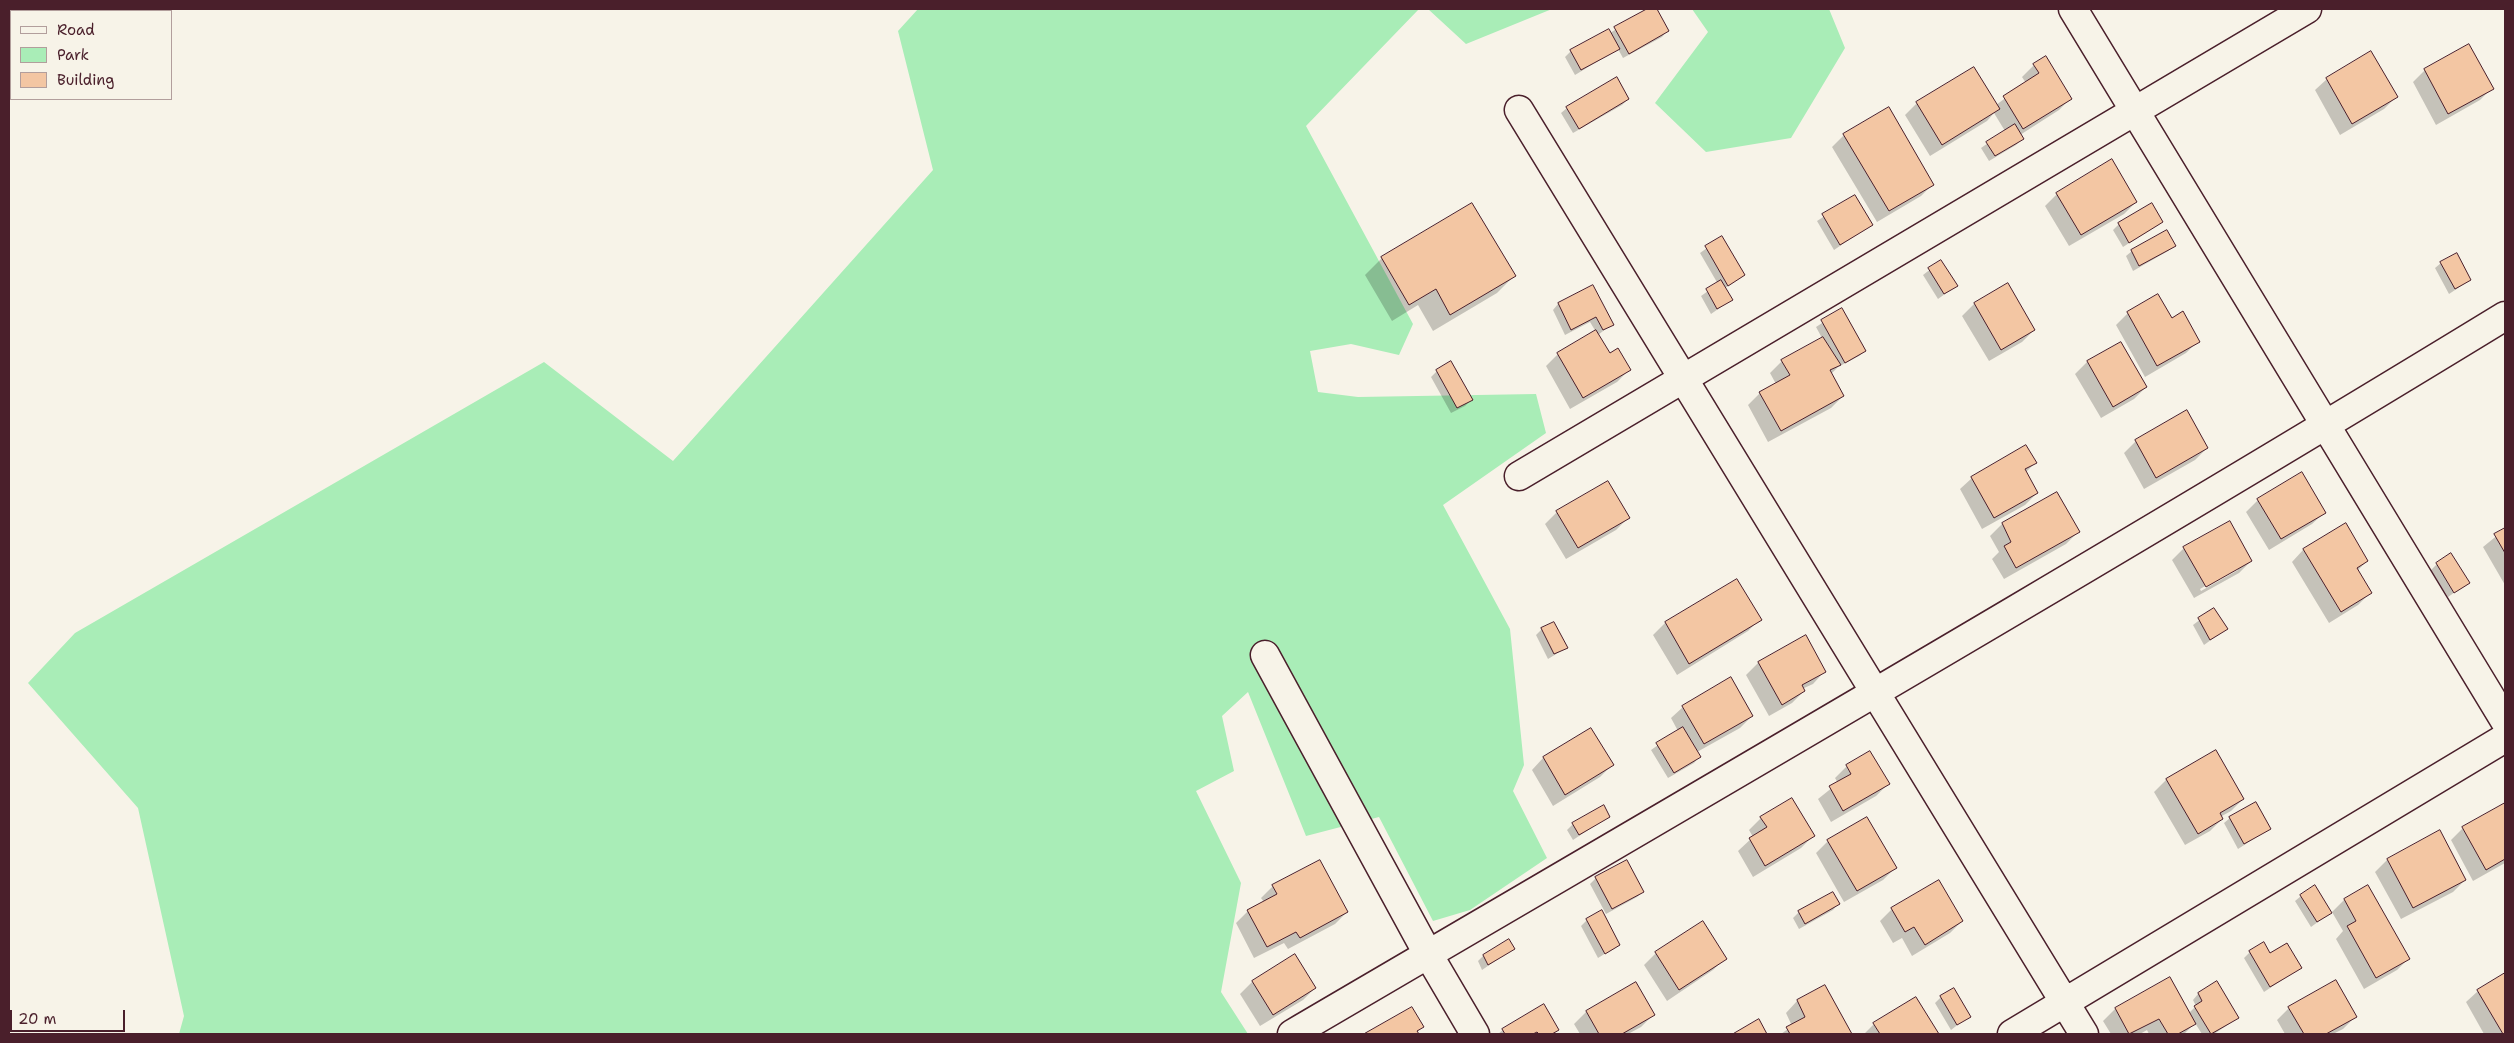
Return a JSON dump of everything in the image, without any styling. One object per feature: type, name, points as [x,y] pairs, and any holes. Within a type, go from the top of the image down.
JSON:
[{"type":"street","points":[[2073,9],[2137,111],[2505,722]]},
{"type":"street","points":[[1519,476],[2307,9]]},
{"type":"street","points":[[1519,110],[1874,694],[2084,1034]]},
{"type":"street","points":[[1292,1034],[1874,694],[2326,425],[2505,316]]},
{"type":"street","points":[[1265,655],[1428,954],[1475,1034]]},
{"type":"street","points":[[2012,1034],[2505,738]]},
{"type":"green space","points":[[918,9],[1419,9],[1306,126],[1413,324],[1399,355],[1351,344],[1310,351],[1318,392],[1358,397],[1536,394],[1546,433],[1443,505],[1510,629],[1524,765],[1513,791],[1547,858],[1470,910],[1433,921],[1379,817],[1306,836],[1248,692],[1222,716],[1234,771],[1196,791],[1241,883],[1221,992],[1248,1034],[179,1034],[184,1016],[138,808],[28,683],[75,633],[544,362],[673,461],[933,170],[898,31]]},
{"type":"green space","points":[[1428,9],[1552,9],[1466,44]]},
{"type":"green space","points":[[1692,9],[1829,9],[1845,48],[1791,138],[1706,152],[1655,103],[1708,32]]},
{"type":"building","points":[[1647,9],[1657,9],[1669,31],[1629,54],[1614,27]]},
{"type":"building","points":[[1609,29],[1620,49],[1581,70],[1570,50]]},
{"type":"building","points":[[2469,44],[2494,89],[2448,114],[2424,69]]},
{"type":"building","points":[[2371,51],[2398,97],[2352,124],[2326,78]]},
{"type":"building","points":[[2046,56],[2072,99],[2023,129],[2003,96],[2039,73],[2033,64]]},
{"type":"building","points":[[1974,67],[2000,109],[1942,145],[1916,102]]},
{"type":"building","points":[[1617,77],[1629,99],[1579,129],[1566,107]]},
{"type":"building","points":[[1889,107],[1934,185],[1889,211],[1843,134]]},
{"type":"building","points":[[2015,124],[2024,139],[1995,156],[1986,142]]},
{"type":"building","points":[[2112,159],[2137,202],[2081,235],[2056,193]]},
{"type":"building","points":[[1855,195],[1873,225],[1840,245],[1822,214]]},
{"type":"building","points":[[1472,203],[1516,276],[1450,315],[1436,289],[1409,305],[1381,257]]},
{"type":"building","points":[[2152,203],[2163,222],[2129,243],[2118,223]]},
{"type":"building","points":[[2167,230],[2176,246],[2139,266],[2131,250]]},
{"type":"building","points":[[1722,236],[1745,275],[1728,286],[1705,246]]},
{"type":"building","points":[[2457,253],[2471,280],[2455,289],[2440,262]]},
{"type":"building","points":[[1941,260],[1958,286],[1944,294],[1928,268]]},
{"type":"building","points":[[1721,280],[1733,300],[1717,309],[1706,289]]},
{"type":"building","points":[[2008,283],[2035,330],[2001,350],[1974,303]]},
{"type":"building","points":[[1593,285],[1614,325],[1603,330],[1596,317],[1571,330],[1558,303]]},
{"type":"building","points":[[2158,294],[2172,318],[2183,311],[2200,342],[2157,366],[2127,312]]},
{"type":"building","points":[[1842,308],[1866,351],[1845,363],[1821,320]]},
{"type":"building","points":[[1596,330],[1610,353],[1618,348],[1631,370],[1583,398],[1557,353]]},
{"type":"building","points":[[1823,337],[1841,365],[1830,370],[1844,396],[1781,431],[1759,392],[1790,375],[1781,360]]},
{"type":"building","points":[[2121,342],[2147,387],[2113,407],[2087,361]]},
{"type":"building","points":[[1451,361],[1473,400],[1457,408],[1436,370]]},
{"type":"building","points":[[2187,410],[2208,448],[2156,478],[2135,440]]},
{"type":"building","points":[[2026,445],[2037,463],[2025,469],[2038,493],[1994,518],[1971,477]]},
{"type":"building","points":[[2302,472],[2326,513],[2281,539],[2257,499]]},
{"type":"building","points":[[1608,481],[1630,518],[1578,548],[1556,511]]},
{"type":"building","points":[[2057,492],[2080,532],[2016,568],[2004,546],[2011,542],[2002,523]]},
{"type":"building","points":[[2230,521],[2252,561],[2206,587],[2183,547]]},
{"type":"building","points":[[2346,523],[2368,561],[2357,568],[2372,593],[2341,612],[2303,549]]},
{"type":"building","points":[[2505,528],[2505,553],[2494,534]]},
{"type":"building","points":[[2451,553],[2470,583],[2454,593],[2436,563]]},
{"type":"building","points":[[1737,579],[1762,620],[1689,664],[1665,622]]},
{"type":"building","points":[[2214,608],[2228,629],[2210,640],[2198,618]]},
{"type":"building","points":[[1554,622],[1568,648],[1554,654],[1541,628]]},
{"type":"building","points":[[1806,635],[1826,672],[1802,685],[1805,691],[1782,705],[1758,662]]},
{"type":"building","points":[[1731,677],[1753,716],[1704,744],[1682,706]]},
{"type":"building","points":[[1683,727],[1701,757],[1674,773],[1656,743]]},
{"type":"building","points":[[1591,728],[1614,765],[1565,795],[1543,757]]},
{"type":"building","points":[[2216,750],[2244,799],[2220,813],[2223,819],[2198,834],[2166,779]]},
{"type":"building","points":[[1870,751],[1890,784],[1843,811],[1829,786],[1851,774],[1846,765]]},
{"type":"building","points":[[1792,798],[1815,836],[1765,866],[1749,838],[1767,827],[1760,817]]},
{"type":"building","points":[[2256,802],[2271,829],[2244,844],[2229,817]]},
{"type":"building","points":[[2505,803],[2505,859],[2486,870],[2462,827]]},
{"type":"building","points":[[1604,805],[1610,817],[1579,835],[1572,823]]},
{"type":"building","points":[[1867,817],[1897,868],[1857,891],[1827,840]]},
{"type":"building","points":[[2440,830],[2466,880],[2413,908],[2387,859]]},
{"type":"building","points":[[1320,860],[1348,912],[1300,938],[1296,932],[1267,947],[1247,910],[1277,894],[1272,885]]},
{"type":"building","points":[[1627,860],[1644,892],[1612,909],[1595,877]]},
{"type":"building","points":[[1939,880],[1963,921],[1925,945],[1914,927],[1905,932],[1891,908]]},
{"type":"building","points":[[2315,885],[2332,913],[2317,922],[2300,895]]},
{"type":"building","points":[[2368,885],[2410,959],[2376,978],[2347,926],[2356,921],[2344,899]]},
{"type":"building","points":[[1833,892],[1840,904],[1805,924],[1798,911]]},
{"type":"building","points":[[1602,910],[1620,945],[1605,954],[1586,919]]},
{"type":"building","points":[[1703,921],[1727,959],[1679,990],[1655,952]]},
{"type":"building","points":[[1509,939],[1515,949],[1488,965],[1483,955]]},
{"type":"building","points":[[2264,942],[2270,953],[2287,943],[2302,968],[2270,987],[2249,951]]},
{"type":"building","points":[[1295,954],[1316,988],[1273,1015],[1252,981]]},
{"type":"building","points":[[2505,973],[2505,1034],[2503,1034],[2477,990]]},
{"type":"building","points":[[2170,977],[2196,1024],[2178,1034],[2168,1034],[2159,1019],[2129,1034],[2115,1008]]},
{"type":"building","points":[[2336,980],[2357,1017],[2326,1034],[2304,1034],[2288,1007]]},
{"type":"building","points":[[2217,981],[2239,1018],[2211,1034],[2194,1006],[2202,1001],[2198,993]]},
{"type":"building","points":[[1636,982],[1655,1015],[1622,1034],[1599,1034],[1586,1011]]},
{"type":"building","points":[[1825,985],[1852,1034],[1790,1034],[1786,1027],[1805,1017],[1797,1000]]},
{"type":"building","points":[[1954,988],[1971,1017],[1957,1025],[1940,996]]},
{"type":"building","points":[[1916,997],[1939,1034],[1880,1034],[1873,1023]]},
{"type":"building","points":[[1544,1004],[1559,1030],[1552,1034],[1539,1034],[1537,1032],[1533,1034],[1505,1034],[1502,1029]]},
{"type":"building","points":[[1412,1007],[1424,1027],[1417,1031],[1419,1034],[1364,1034]]},
{"type":"building","points":[[1759,1019],[1767,1034],[1733,1034]]}]
